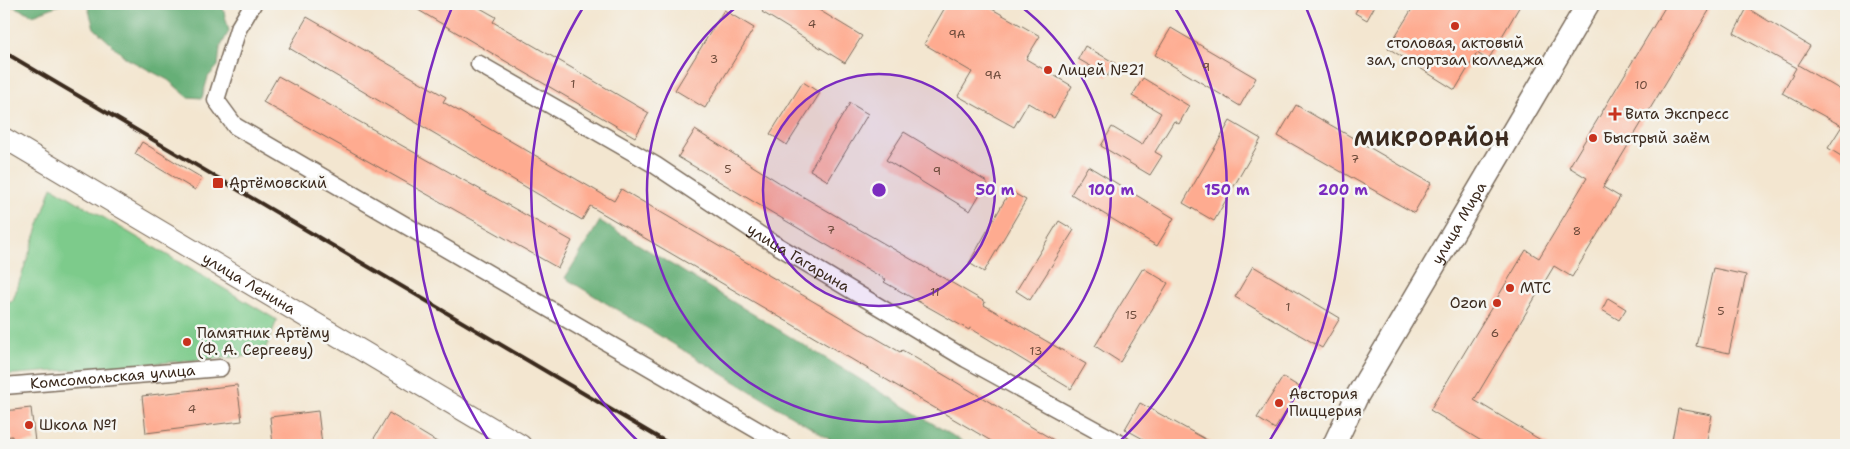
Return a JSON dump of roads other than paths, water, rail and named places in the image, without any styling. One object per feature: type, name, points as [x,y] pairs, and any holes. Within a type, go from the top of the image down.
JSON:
[{"type":"main road","name":"улица Мира","points":[[1334,445],[1356,398],[1588,4]]},
{"type":"street","points":[[253,4],[238,29],[216,100],[235,126],[783,445]]},
{"type":"street","name":"улица Гагарина","points":[[478,64],[655,165],[763,237],[966,359],[1123,445]]},
{"type":"street","name":"улица Ленина","points":[[4,138],[521,445]]},
{"type":"street","name":"Комсомольская улица","points":[[4,386],[220,368]]},
{"type":"railway","points":[[4,52],[671,445]]},
{"type":"place","name":"столовая, актовый зал, спортзал колледжа","points":[[1455,26]]},
{"type":"place","name":"Лицей №21","points":[[1048,70]]},
{"type":"place","name":"Вита Экспресс","points":[[1615,114]]},
{"type":"place","name":"Быстрый заём","points":[[1593,138]]},
{"type":"place","name":"Артёмовский","points":[[218,183]]},
{"type":"place","name":"МТС","points":[[1510,288]]},
{"type":"place","name":"Ozon","points":[[1497,303]]},
{"type":"place","name":"Памятник Артёму (Ф. А. Сергееву)","points":[[187,342]]},
{"type":"place","name":"Австория Пиццерия","points":[[1279,403]]},
{"type":"place","name":"Школа №1","points":[[29,425]]},
{"type":"district","name":"МИКРОРАЙОН","points":[[1432,139]]}]
